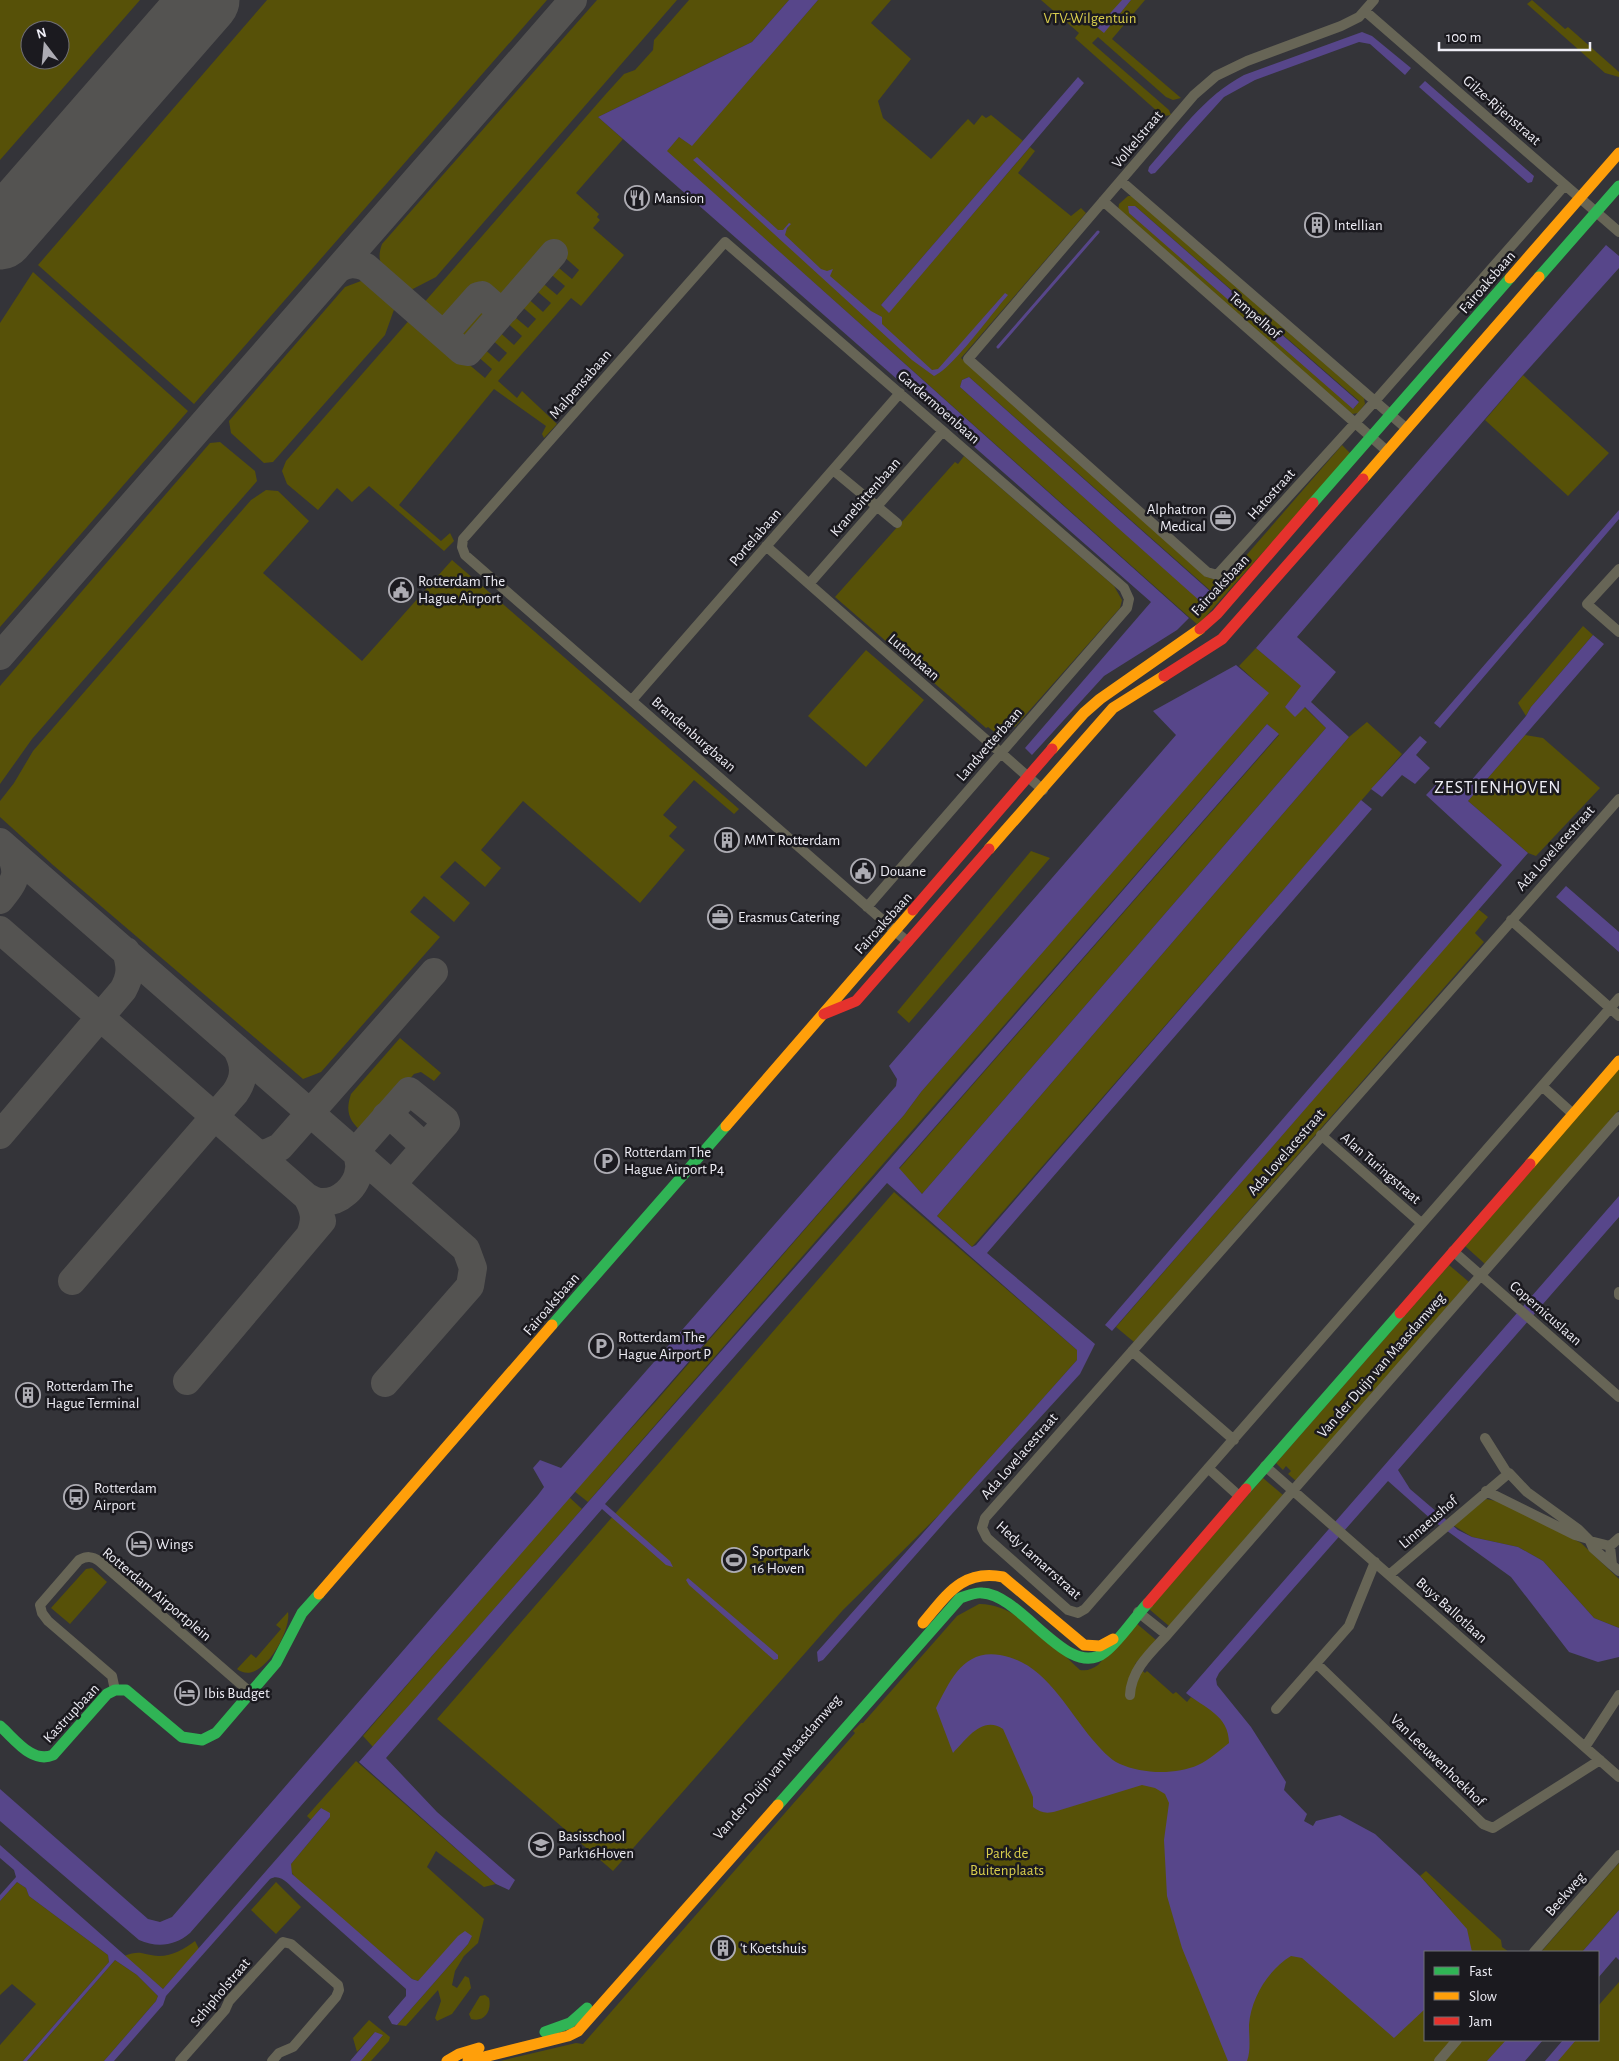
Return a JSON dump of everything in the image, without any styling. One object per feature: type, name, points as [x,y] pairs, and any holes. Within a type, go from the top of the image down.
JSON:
[{"type":"main road","name":"Fairoaksbaan","points":[[251,1693],[276,1663],[302,1613],[1102,696],[1122,680],[1190,636],[1217,614],[1619,153]]},
{"type":"main road","name":"Fairoaksbaan","points":[[822,1015],[856,1001],[1113,708],[1128,696],[1183,666],[1222,639],[1619,186]]},
{"type":"main road","name":"Van der Duijn van Maasdamweg","points":[[468,2061],[568,2036],[578,2031],[960,1598],[978,1591],[996,1593],[1066,1651],[1079,1659],[1092,1659],[1104,1653],[1619,1061]]},
{"type":"main road","name":"Van der Duijn van Maasdamweg","points":[[447,2061],[459,2054],[562,2027],[578,2017],[959,1583],[979,1574],[987,1573],[1003,1577],[1084,1645],[1095,1646],[1106,1643],[1125,1628]]},
{"type":"main road","points":[[115,1690],[126,1690],[182,1737],[202,1740],[216,1733],[251,1693]]},
{"type":"main road","name":"Kastrupbaan","points":[[0,1726],[33,1756],[44,1759],[53,1755],[107,1694],[115,1690]]},
{"type":"street","name":"Volkelstraat","points":[[968,359],[1178,113],[1216,76],[1247,61],[1341,26],[1365,11],[1374,0]]},
{"type":"street","name":"Gilze-Rijenstraat","points":[[1365,11],[1619,232]]},
{"type":"street","name":"Tempelhof","points":[[1121,181],[1407,429]]},
{"type":"street","name":"Hatostraat","points":[[968,359],[1207,572],[1217,575],[1375,401],[1564,185]]},
{"type":"street","name":"Tempelhof","points":[[1103,201],[1387,451]]},
{"type":"street","name":"Gardermoenbaan","points":[[725,242],[1124,588],[1129,599]]},
{"type":"street","name":"Malpensabaan","points":[[462,547],[463,539],[725,242]]},
{"type":"street","name":"Portelabaan","points":[[632,700],[900,393]]},
{"type":"street","name":"Kranebittenbaan","points":[[809,584],[943,430]]},
{"type":"street","points":[[834,470],[897,524]]},
{"type":"street","name":"Lutonbaan","points":[[766,546],[1043,790]]},
{"type":"street","name":"Brandenburgbaan","points":[[462,547],[466,555],[908,942]]},
{"type":"street","points":[[1619,569],[1587,604],[1619,632]]},
{"type":"street","name":"Landvetterbaan","points":[[867,907],[1127,608],[1129,599]]},
{"type":"street","name":"Ada Lovelacestraat","points":[[982,1528],[985,1518],[1510,920],[1619,800]]},
{"type":"street","points":[[1510,920],[1619,1016]]},
{"type":"street","points":[[1239,1496],[1208,1468],[1619,998]]},
{"type":"street","points":[[1542,1086],[1573,1114]]},
{"type":"street","name":"Van der Duijn van Maasdamweg","points":[[1130,1695],[1136,1671],[1167,1634],[1619,1117]]},
{"type":"street","name":"Alan Turingstraat","points":[[1321,1135],[1421,1223]]},
{"type":"street","name":"Copernicuslaan","points":[[1453,1251],[1619,1397]]},
{"type":"street","points":[[1132,1351],[1234,1440]]},
{"type":"street","points":[[1485,1438],[1507,1473],[1513,1475],[1547,1515]]},
{"type":"street","name":"Buys Ballotlaan","points":[[1265,1466],[1619,1777]]},
{"type":"street","name":"Hedy Lamarrstraat","points":[[982,1528],[987,1538],[1068,1610],[1078,1613],[1085,1609],[1208,1468]]},
{"type":"street","name":"Linnaeushof","points":[[1389,1575],[1507,1473]]},
{"type":"street","points":[[1486,1491],[1516,1506],[1547,1515],[1578,1529],[1593,1548],[1616,1568]]},
{"type":"street","points":[[1516,1506],[1527,1492]]},
{"type":"street","points":[[1610,1546],[1619,1538]]},
{"type":"street","points":[[1588,1540],[1610,1546]]},
{"type":"street","points":[[1610,1546],[1616,1568]]},
{"type":"street","name":"Rotterdam Airportplein","points":[[115,1690],[112,1676],[48,1621],[42,1613],[40,1605],[67,1572],[79,1560],[85,1557],[92,1557],[99,1561],[251,1693]]},
{"type":"street","points":[[1276,1710],[1349,1626],[1375,1562]]},
{"type":"street","points":[[1138,1612],[1167,1634]]},
{"type":"street","name":"Van Leeuwenhoekhof","points":[[1317,1664],[1483,1824],[1493,1828],[1600,1760]]},
{"type":"street","points":[[1584,1747],[1619,1695]]},
{"type":"street","name":"Beekweg","points":[[1535,1951],[1619,1855]]},
{"type":"street","name":"Schipholstraat","points":[[180,2061],[225,2010],[229,2001],[283,1942],[291,1944],[338,1985],[338,1995],[292,2047],[279,2053],[272,2061]]},
{"type":"street","points":[[1439,2061],[1456,2041]]},
{"type":"green space","points":[[0,0],[140,0],[0,160]]},
{"type":"green space","points":[[267,0],[547,0],[194,404],[38,265]]},
{"type":"green space","points":[[597,0],[677,0],[436,277],[407,292],[390,277],[382,266],[380,252],[382,244]]},
{"type":"green space","points":[[689,0],[789,0],[752,42],[598,117],[623,139],[576,193],[599,214],[597,217],[600,220],[593,228],[624,255],[581,306],[571,298],[498,381],[517,398],[522,391],[557,424],[544,438],[542,434],[546,426],[494,389],[399,505],[441,541],[450,533],[454,541],[444,551],[369,486],[352,502],[337,488],[318,510],[287,484],[282,471],[286,461],[412,317],[464,363],[466,362],[485,378],[492,369],[475,354],[481,346],[499,362],[507,353],[489,337],[496,329],[514,345],[522,336],[504,320],[510,313],[528,328],[536,319],[518,303],[525,296],[543,312],[551,303],[532,287],[539,280],[557,295],[565,286],[547,271],[553,263],[572,279],[579,270],[561,254],[565,249],[557,243],[504,302],[500,302],[484,289],[477,290],[448,321],[442,323],[422,305],[624,74],[635,70],[653,50],[654,40]]},
{"type":"green space","points":[[818,0],[891,0],[871,23],[911,59],[878,101],[883,118],[931,159],[968,119],[974,125],[982,115],[986,118],[991,115],[1023,141],[881,305],[889,312],[1030,147],[1035,151],[1018,173],[1071,216],[1081,208],[1086,213],[961,358],[1205,576],[1212,579],[1221,579],[1230,574],[1342,445],[1351,454],[1198,625],[666,151],[679,137],[692,145]],"holes":[[[969,377],[1211,591],[1202,602],[960,387],[962,380]]]},
{"type":"green space","name":"VTV-Wilgentuin","points":[[1041,0],[1129,0],[1104,32],[1131,0],[1145,0],[1112,39],[1181,98],[1173,100],[1166,97],[1098,37],[1092,43],[1169,110],[1171,115],[1164,116],[1158,112],[1076,39],[1079,33]]},
{"type":"green space","points":[[1532,0],[1565,29],[1568,27],[1619,72],[1619,77],[1605,73],[1527,4]]},
{"type":"green space","points":[[1128,196],[1132,196],[1364,398],[1365,404],[1358,413],[1352,414],[1118,211],[1119,204]],"holes":[[[1129,206],[1135,206],[1359,401],[1354,408],[1130,213]]]},
{"type":"green space","points":[[33,272],[188,411],[0,627],[0,323]]},
{"type":"green space","points":[[361,281],[371,283],[396,304],[385,335],[273,462],[264,463],[231,433],[229,421],[345,287]]},
{"type":"green space","points":[[482,303],[490,310],[492,315],[471,339],[465,342],[457,335],[457,329],[478,304]]},
{"type":"green space","points":[[1523,375],[1609,453],[1568,496],[1485,420]]},
{"type":"green space","points":[[220,442],[255,471],[257,481],[32,739],[0,784],[0,686],[210,443]]},
{"type":"green space","points":[[964,456],[1114,586],[1122,600],[1120,608],[1015,727],[1013,726],[1003,734],[997,734],[988,727],[986,728],[835,597],[955,462],[958,464]]},
{"type":"green space","points":[[266,490],[278,491],[309,521],[263,573],[362,661],[452,560],[739,809],[734,814],[694,780],[663,815],[677,827],[669,836],[685,850],[640,903],[523,801],[481,850],[501,868],[485,887],[455,861],[440,877],[470,903],[454,922],[424,896],[410,912],[440,937],[321,1072],[303,1079],[53,865],[0,817],[0,801],[14,783],[33,751],[251,500]]},
{"type":"green space","points":[[1583,626],[1593,635],[1531,707],[1526,716],[1518,703]]},
{"type":"green space","points":[[1256,648],[1302,686],[1285,708],[1304,707],[1326,728],[922,1194],[899,1169],[1279,735],[1267,724],[588,1502],[574,1491],[657,1400],[904,1115],[921,1092],[1268,693],[1239,666]]},
{"type":"green space","points":[[866,650],[924,700],[866,767],[808,716]]},
{"type":"green space","points":[[1367,722],[1402,754],[972,1247],[937,1216],[1349,737]]},
{"type":"green space","points":[[1525,735],[1543,738],[1600,788],[1536,856],[1528,853],[1468,801]]},
{"type":"green space","points":[[1031,851],[1050,858],[909,1023],[897,1012]]},
{"type":"green space","points":[[1478,909],[1488,917],[1475,933],[1484,942],[1134,1342],[1116,1327]]},
{"type":"green space","points":[[400,1038],[441,1073],[434,1081],[421,1072],[414,1074],[363,1133],[351,1120],[348,1111],[351,1094]]},
{"type":"green space","points":[[1619,1069],[1619,1110],[1485,1264],[1465,1246]]},
{"type":"green space","name":"Sportpark 16 Hoven","points":[[894,1192],[1077,1350],[1077,1360],[945,1509],[843,1610],[613,1871],[437,1719]]},
{"type":"green space","points":[[1449,1265],[1469,1282],[1296,1481],[1288,1474],[1291,1471],[1286,1466],[1283,1470],[1276,1463]]},
{"type":"green space","points":[[1263,1478],[1283,1495],[1169,1626],[1149,1609]]},
{"type":"green space","points":[[569,1497],[582,1509],[373,1747],[363,1736]]},
{"type":"green space","points":[[1486,1499],[1501,1502],[1581,1543],[1619,1579],[1619,1628],[1594,1618],[1543,1561],[1518,1547],[1472,1537],[1453,1525]]},
{"type":"green space","points":[[92,1568],[107,1582],[70,1624],[51,1608],[86,1569]]},
{"type":"green space","name":"Park de Buitenplaats","points":[[979,1604],[1007,1611],[1034,1628],[1080,1670],[1090,1669],[1098,1665],[1136,1623],[1156,1640],[1135,1664],[1145,1673],[1147,1671],[1173,1694],[1176,1692],[1187,1702],[1191,1697],[1218,1713],[1303,1826],[1442,1900],[1420,1876],[1426,1871],[1501,1940],[1502,1947],[1508,1951],[1424,1951],[1424,2041],[1522,2041],[1505,2061],[500,2061],[576,2043],[583,2044],[855,1733],[853,1731],[863,1723],[957,1616]]},
{"type":"green space","points":[[288,1612],[288,1620],[280,1643],[265,1664],[256,1671],[246,1673],[237,1669],[251,1654],[256,1658],[281,1629],[276,1625]]},
{"type":"green space","points":[[356,1761],[496,1884],[484,1887],[436,1851],[427,1867],[484,1919],[478,1943],[464,1956],[455,1971],[452,1985],[457,1988],[465,1976],[469,1978],[471,1988],[452,2014],[437,2021],[435,2018],[441,2001],[438,1990],[406,2026],[397,2025],[468,1944],[472,1936],[418,1981],[412,1979],[303,1885],[291,1871],[291,1864],[330,1817],[321,1808],[311,1820],[307,1816]]},
{"type":"green space","points":[[1619,1863],[1619,1910],[1583,1951],[1542,1951]]},
{"type":"green space","points":[[17,1882],[26,1888],[29,1896],[108,1955],[109,1962],[23,2061],[0,2061],[0,2045],[36,2004],[12,1984],[0,1995],[0,1901]]},
{"type":"green space","points":[[276,1882],[301,1907],[276,1934],[251,1910]]},
{"type":"green space","points":[[195,1941],[199,1949],[163,1989],[124,1956],[138,1953],[159,1956],[169,1955]]},
{"type":"green space","points":[[115,1960],[137,1975],[158,1996],[156,2001],[104,2061],[27,2061]]},
{"type":"green space","points":[[1619,1982],[1619,2061],[1549,2061],[1567,2041],[1599,2041],[1599,2005]]},
{"type":"green space","points":[[485,1995],[489,1998],[490,2003],[486,2015],[480,2019],[471,2019],[469,2014],[480,1996]]},
{"type":"green space","points":[[369,2020],[390,2037],[389,2041],[371,2061],[361,2061],[375,2032],[357,2052],[353,2038]]},
{"type":"shaded area","points":[[789,0],[818,0],[692,146],[679,137],[667,151],[1189,618],[1177,630],[1104,676],[1032,755],[1025,748],[1151,602],[598,117],[752,42]]},
{"type":"shaded area","points":[[1122,0],[1131,0],[1104,33],[1090,22],[1094,19],[1103,21]]},
{"type":"shaded area","points":[[1362,32],[1372,36],[1411,68],[1405,75],[1370,44],[1359,42],[1255,80],[1224,97],[1155,173],[1151,174],[1148,171],[1149,167],[1192,116],[1230,84],[1244,75]]},
{"type":"shaded area","points":[[1078,77],[1084,83],[889,313],[881,305]]},
{"type":"shaded area","points":[[1425,81],[1534,176],[1532,182],[1528,183],[1419,87]]},
{"type":"shaded area","points":[[697,157],[778,230],[783,230],[789,223],[791,224],[787,228],[785,235],[821,269],[827,271],[833,269],[830,276],[871,311],[882,317],[882,324],[932,370],[938,369],[1005,293],[1008,295],[951,363],[934,376],[912,360],[693,160]]},
{"type":"shaded area","points":[[1128,206],[1135,206],[1359,402],[1353,409],[1129,213]]},
{"type":"shaded area","points":[[1606,245],[1619,256],[1619,268],[1523,375],[1297,637],[1336,672],[1311,702],[1349,737],[937,1216],[972,1247],[976,1245],[1361,800],[1372,809],[987,1253],[1095,1344],[1080,1374],[951,1515],[823,1660],[818,1662],[817,1652],[1077,1360],[1077,1350],[887,1183],[605,1504],[670,1561],[673,1567],[666,1565],[602,1509],[386,1758],[437,1812],[515,1880],[509,1890],[496,1884],[359,1762],[872,1180],[1267,724],[1279,734],[899,1168],[922,1194],[1326,728],[1305,707],[1295,717],[1285,707],[1301,686],[1256,648]]},
{"type":"shaded area","points":[[969,377],[1211,592],[1201,602],[960,387],[962,380]]},
{"type":"shaded area","points":[[1619,510],[1619,519],[1440,728],[1434,723]]},
{"type":"shaded area","points":[[1593,635],[1604,644],[1468,801],[1528,853],[1112,1331],[1105,1325],[1502,865],[1426,795],[1441,779],[1459,795]]},
{"type":"shaded area","points":[[1236,665],[1269,693],[921,1092],[904,1115],[190,1933],[178,1941],[159,1945],[139,1940],[0,1821],[0,1789],[148,1919],[160,1922],[172,1917],[538,1495],[544,1487],[533,1468],[540,1460],[561,1468],[896,1086],[897,1079],[889,1066],[1176,735],[1153,711]]},
{"type":"shaded area","points":[[1420,736],[1427,742],[1416,755],[1430,768],[1415,784],[1402,775],[1382,797],[1371,789]]},
{"type":"shaded area","points":[[1566,886],[1619,932],[1619,952],[1556,897]]},
{"type":"shaded area","points":[[1619,1196],[1619,1217],[1398,1470],[1410,1489],[1458,1530],[1472,1537],[1518,1547],[1543,1561],[1594,1618],[1619,1628],[1619,1657],[1598,1662],[1569,1652],[1511,1577],[1432,1520],[1388,1481],[1219,1673],[1216,1679],[1217,1685],[1251,1727],[1286,1782],[1284,1790],[1307,1814],[1304,1821],[1313,1826],[1316,1821],[1340,1815],[1375,1834],[1420,1876],[1467,1929],[1472,1951],[1424,1951],[1424,2010],[1394,2038],[1302,1958],[1291,1956],[1268,1977],[1257,1995],[1250,2015],[1247,2061],[1228,2061],[1182,1948],[1167,1896],[1164,1840],[1169,1803],[1165,1794],[1155,1788],[1142,1785],[1057,1811],[1041,1812],[1033,1807],[1033,1797],[1003,1729],[995,1725],[981,1727],[969,1736],[953,1753],[936,1708],[959,1669],[967,1662],[987,1654],[1016,1659],[1042,1676],[1082,1727],[1109,1757],[1120,1764],[1138,1770],[1169,1772],[1198,1765],[1229,1743],[1225,1725],[1220,1719],[1186,1693]]},
{"type":"shaded area","points":[[688,1578],[778,1655],[778,1659],[774,1660],[689,1585],[686,1580]]},
{"type":"shaded area","points":[[321,1808],[330,1813],[330,1817],[291,1864],[292,1874],[412,1979],[418,1981],[458,1936],[465,1931],[472,1936],[468,1944],[397,2025],[392,2024],[388,2017],[406,1996],[406,1989],[288,1883],[274,1878],[270,1879],[166,1996],[163,2005],[114,2061],[104,2061],[156,2001],[158,1996],[137,1975],[115,1960],[27,2061],[23,2061],[109,1962],[108,1955],[29,1896],[26,1888],[17,1882],[0,1901],[0,1895],[16,1877],[14,1870],[0,1858],[0,1845],[163,1989]]},
{"type":"shaded area","points":[[1619,1910],[1619,1960],[1616,1957],[1599,1977],[1599,1951],[1583,1951]]},
{"type":"shaded area","points":[[375,2032],[383,2035],[361,2061],[350,2061]]},
{"type":"shaded area","points":[[1505,2041],[1542,2041],[1525,2061],[1487,2061]]},
{"type":"shaded area","points":[[1562,2041],[1575,2041],[1558,2061],[1545,2061]]},
{"type":"waterway","points":[[998,347],[1098,232]]},
{"type":"taxiway","points":[[0,656],[573,0]]},
{"type":"taxiway","points":[[0,253],[19,217],[44,184]]},
{"type":"taxiway","points":[[338,269],[352,264],[366,267],[462,351],[468,352],[554,253]]},
{"type":"taxiway","points":[[440,331],[446,332],[478,296],[482,295],[499,310],[505,310]]},
{"type":"taxiway","points":[[0,842],[466,1249],[473,1268],[470,1286],[385,1383]]},
{"type":"taxiway","points":[[0,900],[10,887],[15,876],[14,864],[8,849]]},
{"type":"taxiway","points":[[0,930],[307,1197],[314,1216],[310,1235]]},
{"type":"taxiway","points":[[0,1135],[123,990],[128,980],[129,971],[126,951]]},
{"type":"taxiway","points":[[255,1152],[265,1154],[280,1147],[434,972]]},
{"type":"taxiway","points":[[72,1281],[235,1093],[243,1076],[243,1065],[236,1048]]},
{"type":"taxiway","points":[[307,1197],[318,1202],[328,1202],[341,1197],[351,1188],[358,1176],[357,1150],[409,1091],[445,1120],[446,1123],[396,1180],[395,1186]]},
{"type":"taxiway","points":[[386,1116],[391,1116],[425,1147]]},
{"type":"taxiway","points":[[187,1381],[322,1221]]},
{"type":"runway","points":[[0,235],[205,0]]},
{"type":"traffic: fast","points":[[1539,277],[1619,186]]},
{"type":"traffic: fast","points":[[1313,503],[1510,278]]},
{"type":"traffic: fast","points":[[552,1325],[726,1126]]},
{"type":"traffic: fast","points":[[1246,1489],[1400,1313]]},
{"type":"traffic: fast","points":[[778,1805],[960,1598],[979,1593],[997,1597],[1013,1607],[1060,1647],[1076,1656],[1091,1658],[1111,1647],[1148,1603]]},
{"type":"traffic: fast","points":[[0,1726],[24,1749],[31,1753],[45,1757],[53,1755],[107,1694],[115,1690],[126,1690],[182,1737],[202,1740],[216,1733],[276,1663],[302,1613],[319,1594]]},
{"type":"traffic: fast","points":[[545,2032],[570,2023],[587,2008]]},
{"type":"traffic: slow","points":[[1510,278],[1619,153]]},
{"type":"traffic: slow","points":[[1363,479],[1539,277]]},
{"type":"traffic: slow","points":[[1052,749],[1084,713],[1100,699],[1200,629]]},
{"type":"traffic: slow","points":[[989,849],[1113,708],[1164,676]]},
{"type":"traffic: slow","points":[[726,1126],[913,910]]},
{"type":"traffic: slow","points":[[1530,1164],[1619,1061]]},
{"type":"traffic: slow","points":[[319,1594],[552,1325]]},
{"type":"traffic: slow","points":[[923,1623],[957,1586],[977,1577],[1003,1577],[1084,1645],[1100,1646],[1113,1639]]},
{"type":"traffic: slow","points":[[468,2061],[568,2036],[578,2031],[778,1805]]},
{"type":"traffic: slow","points":[[447,2061],[459,2054],[479,2048]]},
{"type":"traffic: jam","points":[[1164,676],[1222,639],[1363,479]]},
{"type":"traffic: jam","points":[[1200,629],[1217,614],[1313,503]]},
{"type":"traffic: jam","points":[[913,910],[1052,749]]},
{"type":"traffic: jam","points":[[824,1014],[856,1001],[989,849]]},
{"type":"traffic: jam","points":[[1400,1313],[1530,1164]]},
{"type":"traffic: jam","points":[[1148,1603],[1246,1489]]},
{"type":"place","name":"Mansion","points":[[637,198]]},
{"type":"place","name":"Intellian","points":[[1317,225]]},
{"type":"place","name":"Alphatron Medical","points":[[1223,518]]},
{"type":"place","name":"Rotterdam The Hague Airport","points":[[401,590]]},
{"type":"place","name":"MMT Rotterdam","points":[[727,840]]},
{"type":"place","name":"Douane","points":[[863,871]]},
{"type":"place","name":"Erasmus Catering","points":[[720,917]]},
{"type":"place","name":"Rotterdam The Hague Airport P4","points":[[607,1161]]},
{"type":"place","name":"Rotterdam The Hague Airport P","points":[[601,1346]]},
{"type":"place","name":"Rotterdam The Hague Terminal","points":[[28,1395]]},
{"type":"place","name":"Rotterdam Airport","points":[[76,1497]]},
{"type":"place","name":"Wings","points":[[139,1544]]},
{"type":"place","name":"Sportpark 16 Hoven","points":[[734,1560]]},
{"type":"place","name":"Ibis Budget","points":[[187,1693]]},
{"type":"place","name":"Basisschool Park16Hoven","points":[[541,1845]]},
{"type":"place","name":"'t Koetshuis","points":[[723,1948]]},
{"type":"district","name":"ZESTIENHOVEN","points":[[1498,787]]}]
